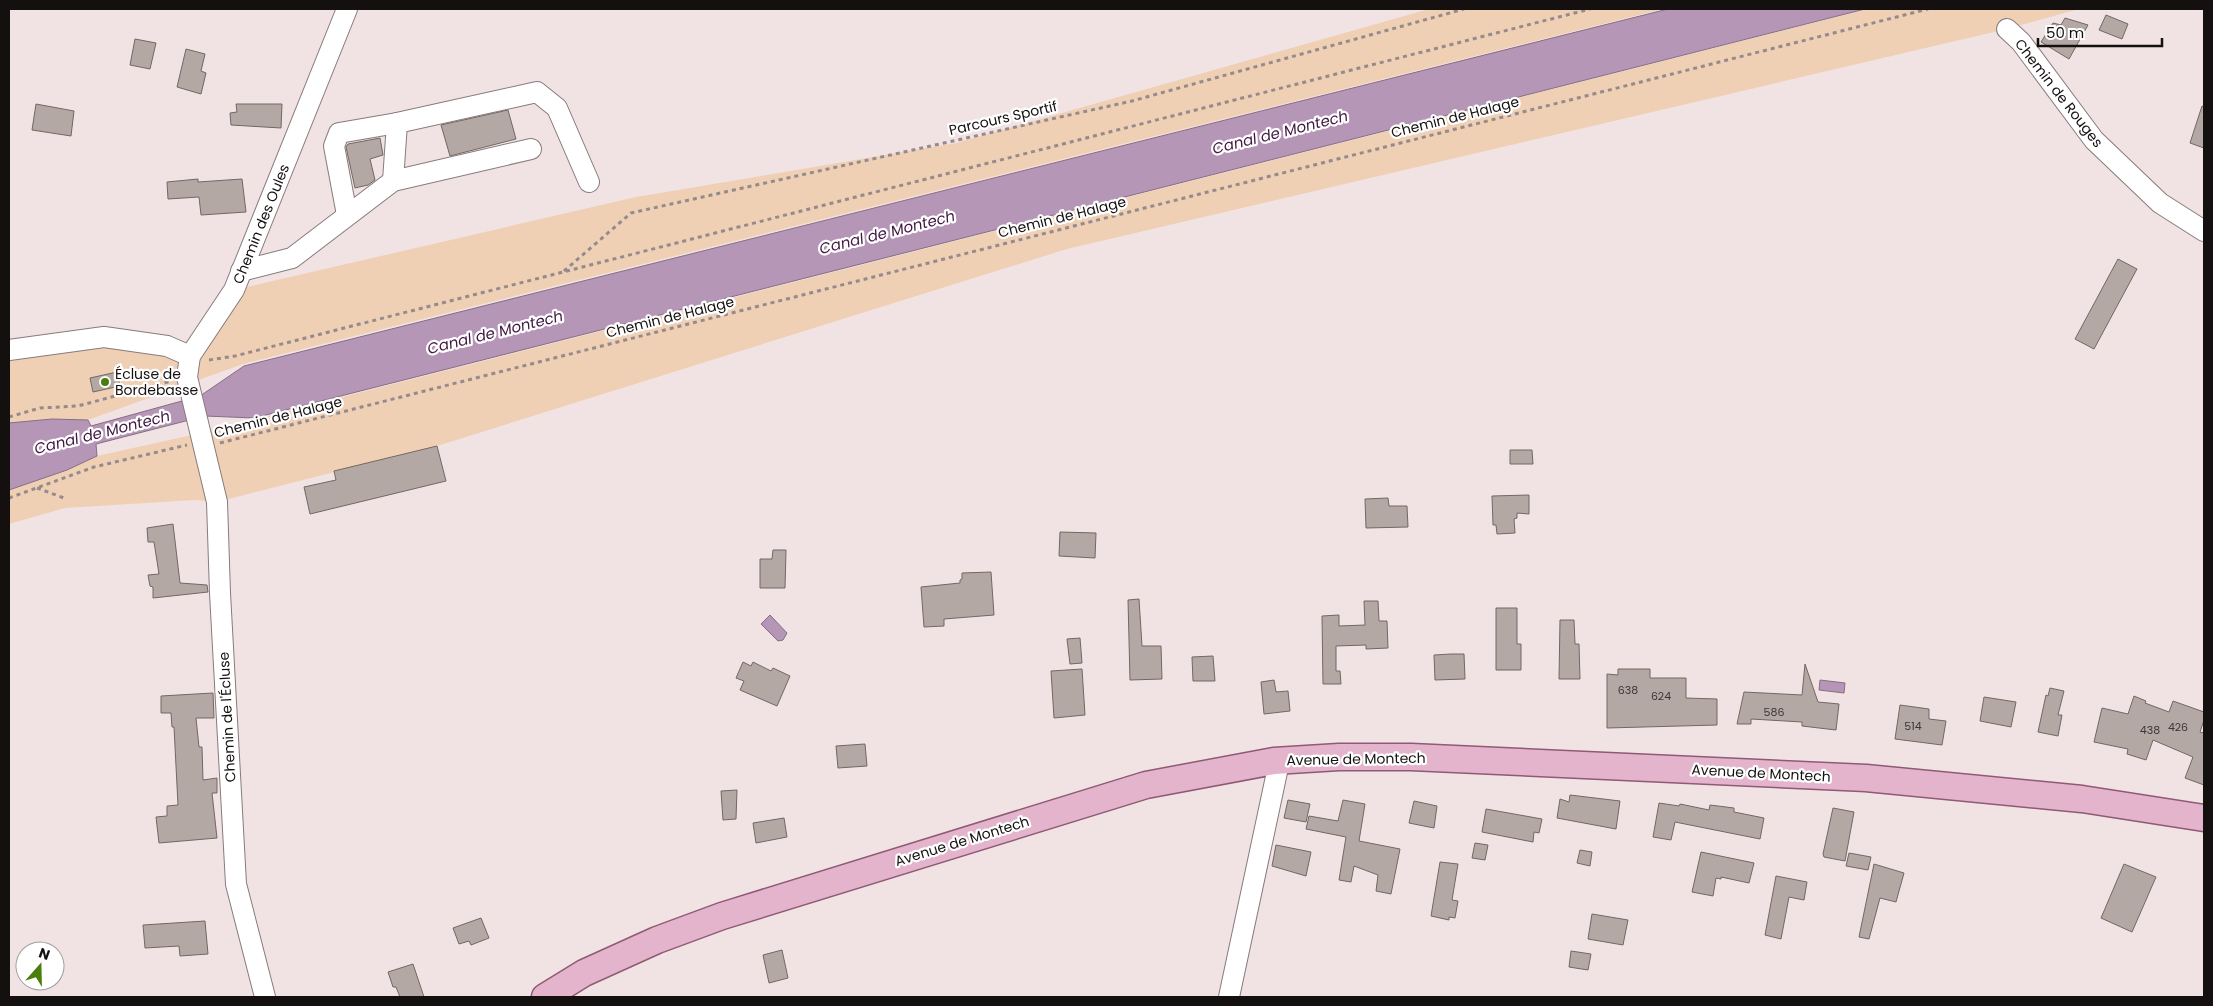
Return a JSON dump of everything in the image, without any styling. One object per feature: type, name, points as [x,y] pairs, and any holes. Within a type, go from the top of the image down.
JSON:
[{"type":"main road","name":"Avenue de Montech","points":[[545,997],[584,973],[657,940],[722,916],[1146,785],[1274,761],[1339,757],[1411,757],[1866,778],[2082,799],[2204,818]]},
{"type":"street","name":"Chemin des Oules","points":[[202,440],[187,380],[190,356],[234,290],[347,9]]},
{"type":"street","name":"Chemin de Rouges","points":[[2006,29],[2021,42],[2094,140],[2160,203],[2204,231]]},
{"type":"street","points":[[347,215],[334,146],[339,134],[536,92],[557,108],[590,182]]},
{"type":"street","points":[[393,182],[397,123]]},
{"type":"street","points":[[241,271],[292,258],[393,182],[531,149]]},
{"type":"street","points":[[9,350],[104,337],[167,346],[190,356]]},
{"type":"street","name":"Chemin de l'Écluse","points":[[202,440],[217,502],[236,884],[265,997]]},
{"type":"street","points":[[1229,997],[1277,772],[1274,761]]},
{"type":"path","name":"Parcours Sportif","points":[[564,272],[631,213],[1132,101],[1464,9]]},
{"type":"path","points":[[190,356],[202,361],[235,356],[1590,9]]},
{"type":"path","name":"Chemin de Halage","points":[[9,498],[94,467],[202,440],[225,442],[1928,9]]},
{"type":"path","points":[[9,417],[40,408],[78,406],[187,380]]},
{"type":"path","points":[[36,488],[64,498]]},
{"type":"shaded area","points":[[1429,9],[1663,9],[243,364],[88,420],[52,419],[9,423],[9,350],[104,337],[190,355],[234,290],[636,197],[956,143]]},
{"type":"shaded area","points":[[1867,9],[2079,9],[2007,29],[1067,249],[437,446],[217,502],[195,500],[65,508],[9,524],[9,490],[67,470],[97,456],[201,433]]},
{"type":"water","name":"Canal de Montech","points":[[1668,9],[1865,9],[254,418],[205,416],[96,444],[97,456],[67,470],[9,490],[9,423],[52,419],[88,420],[91,426],[200,396],[244,366]]},
{"type":"water","points":[[770,615],[787,633],[783,640],[778,641],[761,624]]},
{"type":"water","points":[[1820,680],[1845,683],[1844,693],[1819,690]]},
{"type":"building","points":[[2106,15],[2128,24],[2122,39],[2099,30]]},
{"type":"building","points":[[2065,18],[2088,25],[2069,59],[2041,42],[2053,23],[2061,25]]},
{"type":"building","points":[[135,39],[156,43],[150,69],[130,65]]},
{"type":"building","points":[[186,49],[205,54],[201,71],[206,73],[201,94],[177,87]]},
{"type":"building","points":[[36,104],[74,111],[71,136],[32,130]]},
{"type":"building","points":[[236,104],[282,104],[281,128],[231,125],[230,113],[237,112]]},
{"type":"building","points":[[2202,106],[2204,107],[2204,148],[2190,143]]},
{"type":"building","points":[[508,110],[516,139],[450,156],[441,125]]},
{"type":"building","points":[[380,138],[383,155],[370,159],[375,180],[368,185],[355,188],[346,147],[348,144]]},
{"type":"building","points":[[198,179],[198,182],[242,179],[246,212],[201,215],[199,197],[168,199],[167,182]]},
{"type":"building","points":[[2118,259],[2137,269],[2094,349],[2075,339]]},
{"type":"building","name":"Écluse de Bordebasse","points":[[117,372],[120,386],[93,392],[90,378]]},
{"type":"building","points":[[437,446],[446,481],[310,514],[304,487],[336,480],[334,471]]},
{"type":"building","points":[[1510,450],[1532,450],[1533,464],[1510,464]]},
{"type":"building","points":[[1529,495],[1529,514],[1517,513],[1517,518],[1514,519],[1515,533],[1497,534],[1496,525],[1493,525],[1492,496]]},
{"type":"building","points":[[1388,498],[1389,506],[1407,506],[1408,527],[1366,528],[1365,499]]},
{"type":"building","points":[[173,524],[180,583],[207,585],[208,592],[153,598],[153,587],[150,586],[148,575],[159,574],[154,542],[148,542],[147,528]]},
{"type":"building","points":[[1060,532],[1096,533],[1095,558],[1059,556]]},
{"type":"building","points":[[773,550],[786,550],[785,588],[760,588],[760,559],[772,559]]},
{"type":"building","points":[[991,572],[994,615],[944,619],[944,626],[924,627],[921,587],[960,583],[962,573]]},
{"type":"building","points":[[1139,599],[1142,646],[1161,646],[1162,679],[1130,680],[1128,600]]},
{"type":"building","points":[[1364,601],[1378,601],[1379,621],[1387,621],[1388,648],[1366,649],[1366,645],[1336,646],[1336,671],[1340,671],[1341,684],[1323,684],[1322,616],[1339,615],[1339,626],[1365,625]]},
{"type":"building","points":[[1496,608],[1517,608],[1517,644],[1521,644],[1521,670],[1496,670]]},
{"type":"building","points":[[1560,620],[1574,620],[1575,644],[1579,644],[1580,679],[1559,679]]},
{"type":"building","points":[[1080,638],[1082,663],[1070,664],[1067,639]]},
{"type":"building","points":[[1464,654],[1465,679],[1435,680],[1434,655]]},
{"type":"building","points":[[1213,656],[1215,681],[1193,681],[1192,657]]},
{"type":"building","points":[[743,662],[751,666],[753,662],[771,671],[773,668],[790,676],[777,706],[740,690],[744,681],[736,678]]},
{"type":"building","points":[[1805,664],[1818,702],[1839,704],[1836,730],[1802,726],[1802,722],[1751,719],[1751,724],[1737,724],[1744,692],[1802,695]]},
{"type":"building","points":[[1082,669],[1085,715],[1054,718],[1051,671]]},
{"type":"building","points":[[1618,669],[1650,669],[1650,678],[1686,678],[1686,698],[1717,699],[1717,725],[1607,728],[1607,674],[1618,675]]},
{"type":"building","points":[[1274,680],[1276,692],[1288,691],[1290,711],[1264,714],[1261,682]]},
{"type":"building","points":[[2050,688],[2064,691],[2058,715],[2062,715],[2058,736],[2038,732],[2046,695],[2048,696]]},
{"type":"building","points":[[213,693],[214,718],[196,718],[199,747],[202,747],[203,780],[217,778],[217,793],[212,793],[217,838],[159,843],[156,817],[167,816],[167,806],[178,805],[174,727],[172,727],[171,713],[161,713],[161,696]]},
{"type":"building","points":[[2134,696],[2146,701],[2145,703],[2169,712],[2173,701],[2204,712],[2204,720],[2200,732],[2204,731],[2204,785],[2185,778],[2193,757],[2153,740],[2146,760],[2127,754],[2128,749],[2094,742],[2102,708],[2128,714]]},
{"type":"building","points":[[1984,697],[2016,702],[2011,727],[1980,721]]},
{"type":"building","points":[[1900,705],[1929,709],[1929,719],[1946,721],[1942,745],[1895,739]]},
{"type":"building","points":[[865,744],[867,766],[838,768],[836,746]]},
{"type":"building","points":[[737,790],[736,819],[723,820],[721,791]]},
{"type":"building","points":[[1570,795],[1620,801],[1616,829],[1557,818],[1560,799],[1569,802]]},
{"type":"building","points":[[1288,800],[1310,804],[1306,822],[1284,818]]},
{"type":"building","points":[[1343,800],[1365,804],[1359,841],[1400,849],[1391,894],[1376,891],[1378,875],[1354,866],[1351,882],[1339,880],[1346,837],[1306,829],[1309,816],[1338,821]]},
{"type":"building","points":[[1414,801],[1437,806],[1434,828],[1409,823]]},
{"type":"building","points":[[1659,803],[1679,806],[1680,804],[1709,810],[1710,805],[1734,808],[1734,812],[1764,818],[1760,839],[1675,822],[1671,840],[1653,837]]},
{"type":"building","points":[[1833,808],[1854,812],[1845,861],[1824,857],[1823,854]]},
{"type":"building","points":[[1486,809],[1542,819],[1539,833],[1534,832],[1533,842],[1482,832]]},
{"type":"building","points":[[784,818],[787,837],[756,843],[753,823]]},
{"type":"building","points":[[1475,843],[1488,845],[1485,860],[1472,858]]},
{"type":"building","points":[[1276,845],[1311,852],[1306,876],[1272,866]]},
{"type":"building","points":[[1580,850],[1592,852],[1590,866],[1577,863]]},
{"type":"building","points":[[1701,852],[1754,863],[1749,883],[1721,877],[1721,879],[1716,878],[1713,896],[1692,892]]},
{"type":"building","points":[[1849,853],[1871,857],[1868,870],[1846,866]]},
{"type":"building","points":[[1440,862],[1458,864],[1452,900],[1458,901],[1455,918],[1449,917],[1449,920],[1431,916]]},
{"type":"building","points":[[1874,864],[1904,873],[1896,902],[1880,898],[1869,939],[1859,937]]},
{"type":"building","points":[[2124,864],[2156,877],[2132,932],[2101,918]]},
{"type":"building","points":[[1776,876],[1807,882],[1804,900],[1789,897],[1781,939],[1765,935]]},
{"type":"building","points":[[1592,914],[1628,920],[1623,945],[1588,939]]},
{"type":"building","points":[[481,918],[489,938],[471,945],[469,941],[459,944],[453,928]]},
{"type":"building","points":[[205,921],[208,954],[180,956],[179,946],[145,948],[143,925]]},
{"type":"building","points":[[782,950],[788,978],[769,983],[763,955]]},
{"type":"building","points":[[1571,951],[1591,954],[1588,970],[1569,967]]},
{"type":"building","points":[[413,964],[424,997],[400,997],[396,987],[393,987],[388,972]]},
{"type":"place","name":"Écluse de Bordebasse","points":[[105,382]]}]
